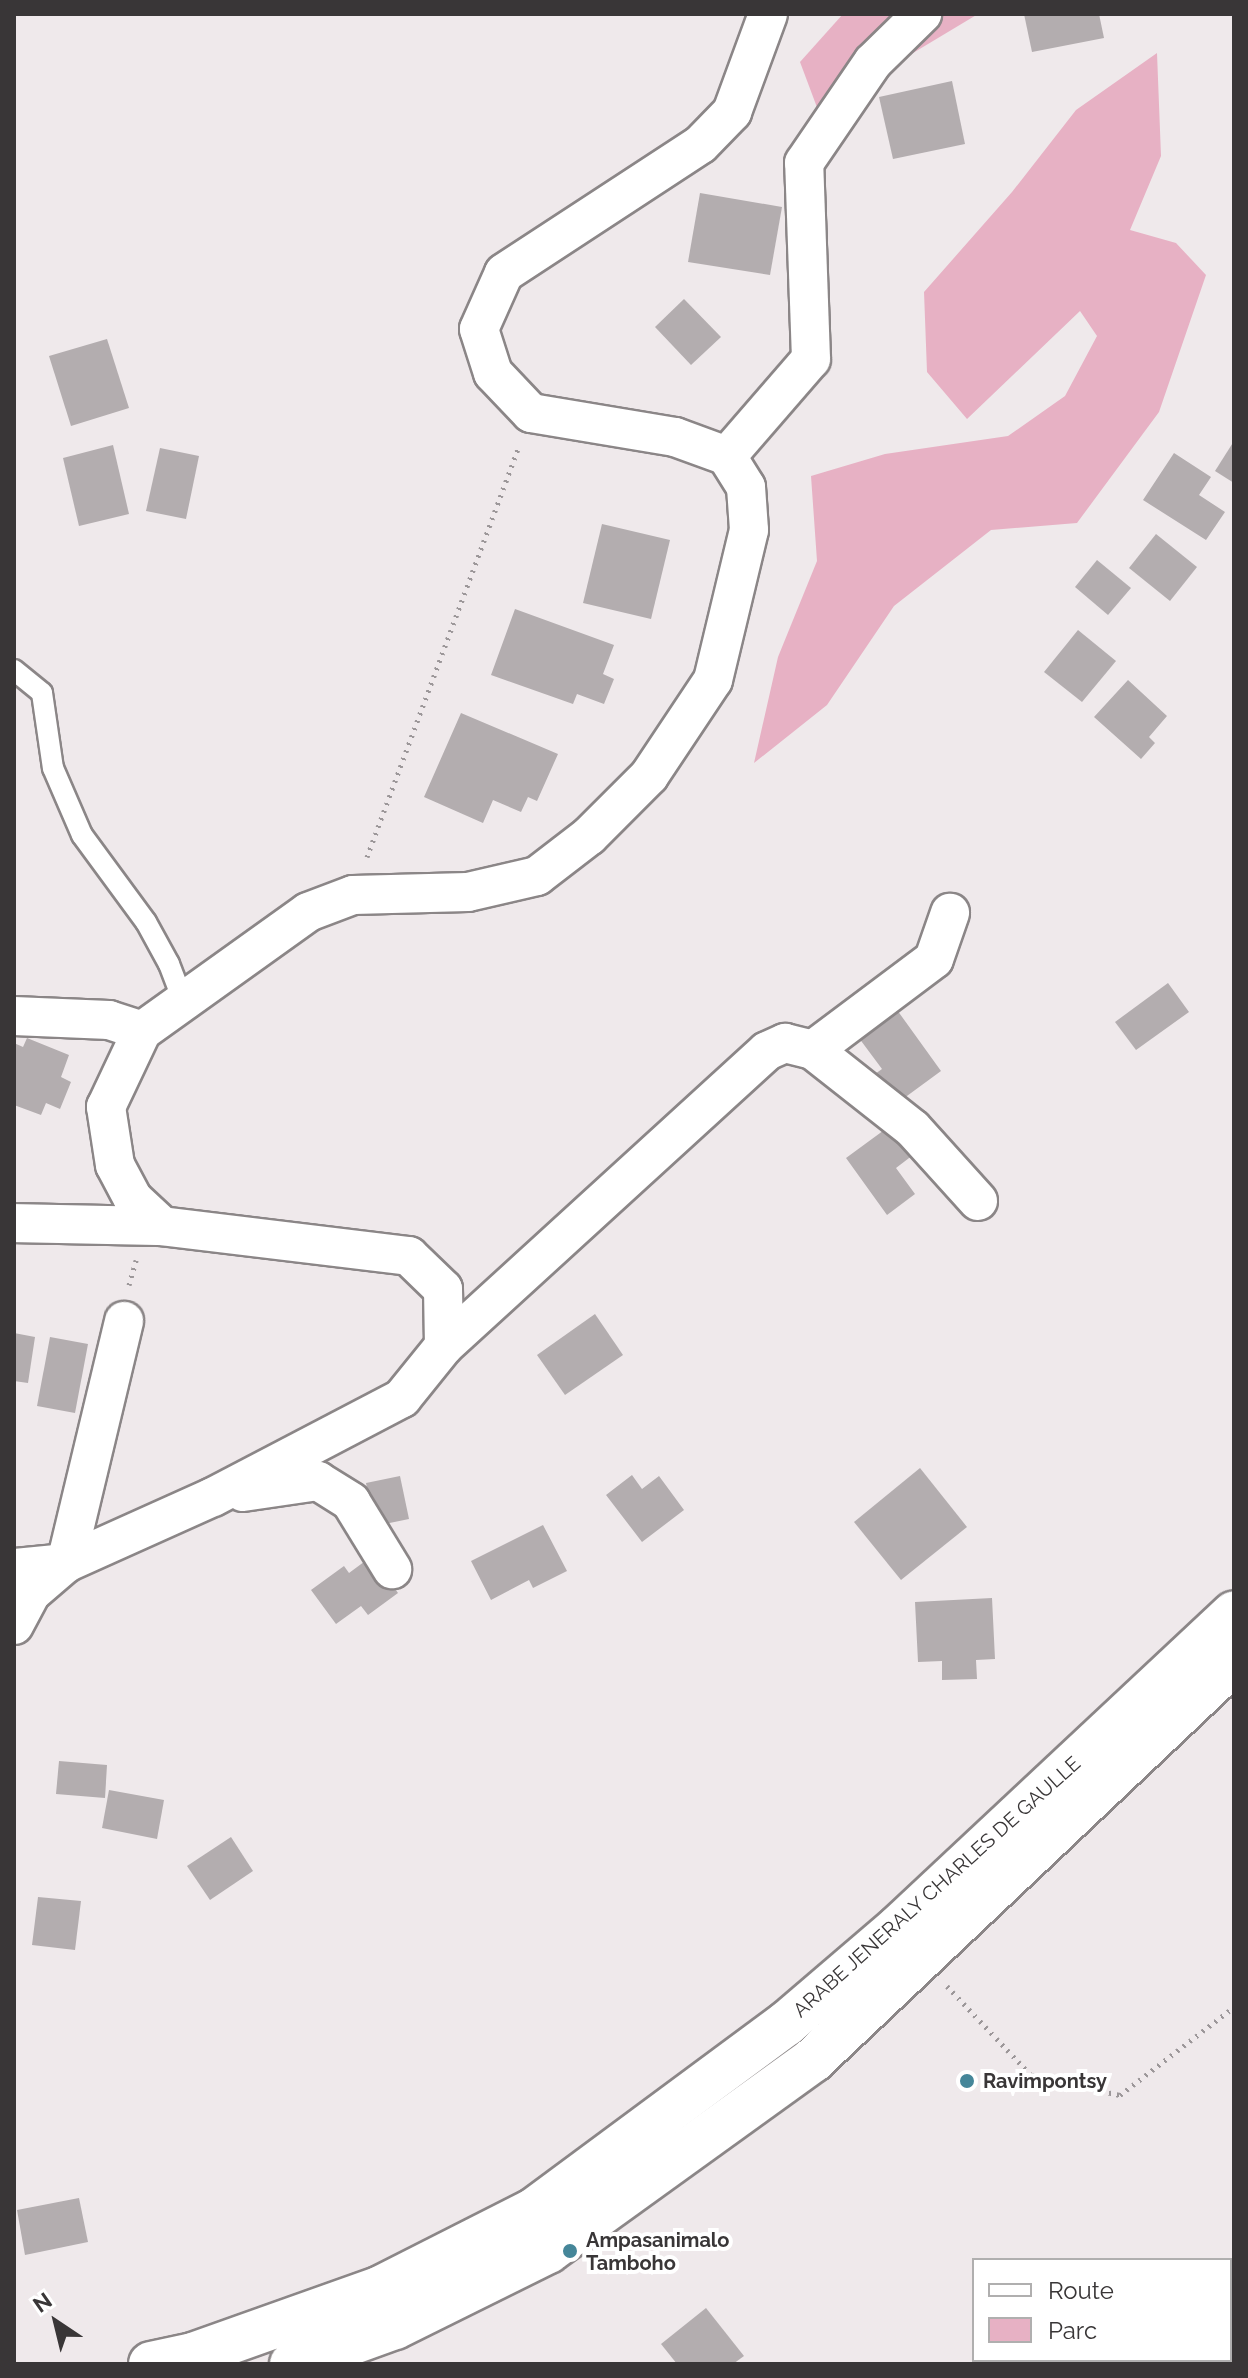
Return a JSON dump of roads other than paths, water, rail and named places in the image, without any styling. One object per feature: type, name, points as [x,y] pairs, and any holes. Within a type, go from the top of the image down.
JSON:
[{"type":"street","points":[[150,1238],[115,1165],[106,1107],[142,1031],[308,912],[353,895],[468,892],[537,876],[589,836],[649,776],[713,680],[749,530],[746,487],[727,456],[675,437],[531,413],[493,373],[479,329],[504,273],[712,133],[732,112],[768,14]]},
{"type":"street","points":[[727,456],[811,359],[804,163],[873,62],[922,14]]},
{"type":"street","points":[[813,1050],[934,959],[950,913]]},
{"type":"street","points":[[14,1016],[109,1020],[142,1031]]},
{"type":"street","points":[[14,1625],[31,1593],[66,1563],[213,1497],[402,1398],[444,1346],[767,1051],[785,1043],[813,1050],[913,1129],[978,1201]]},
{"type":"street","points":[[14,1223],[150,1238],[409,1256],[443,1289],[444,1346]]},
{"type":"street","points":[[66,1563],[125,1309]]},
{"type":"street","points":[[213,1497],[318,1481],[351,1502],[392,1569]]},
{"type":"street","points":[[14,1568],[66,1563]]},
{"type":"street","name":"ARABE JENERALY CHARLES DE GAULLE","points":[[151,2364],[193,2355],[381,2288],[533,2211],[798,2015],[899,1927],[1234,1613]]},
{"type":"street","name":"ARABE JENERALY CHARLES DE GAULLE","points":[[292,2364],[395,2327],[548,2251],[813,2060],[1234,1662]]},
{"type":"lane","points":[[14,670],[42,693],[53,768],[82,835],[146,922],[169,964],[183,1001]]},
{"type":"place","name":"Ravimpontsy","points":[[967,2081]]},
{"type":"place","name":"Ampasanimalo Tamboho","points":[[570,2251]]}]
